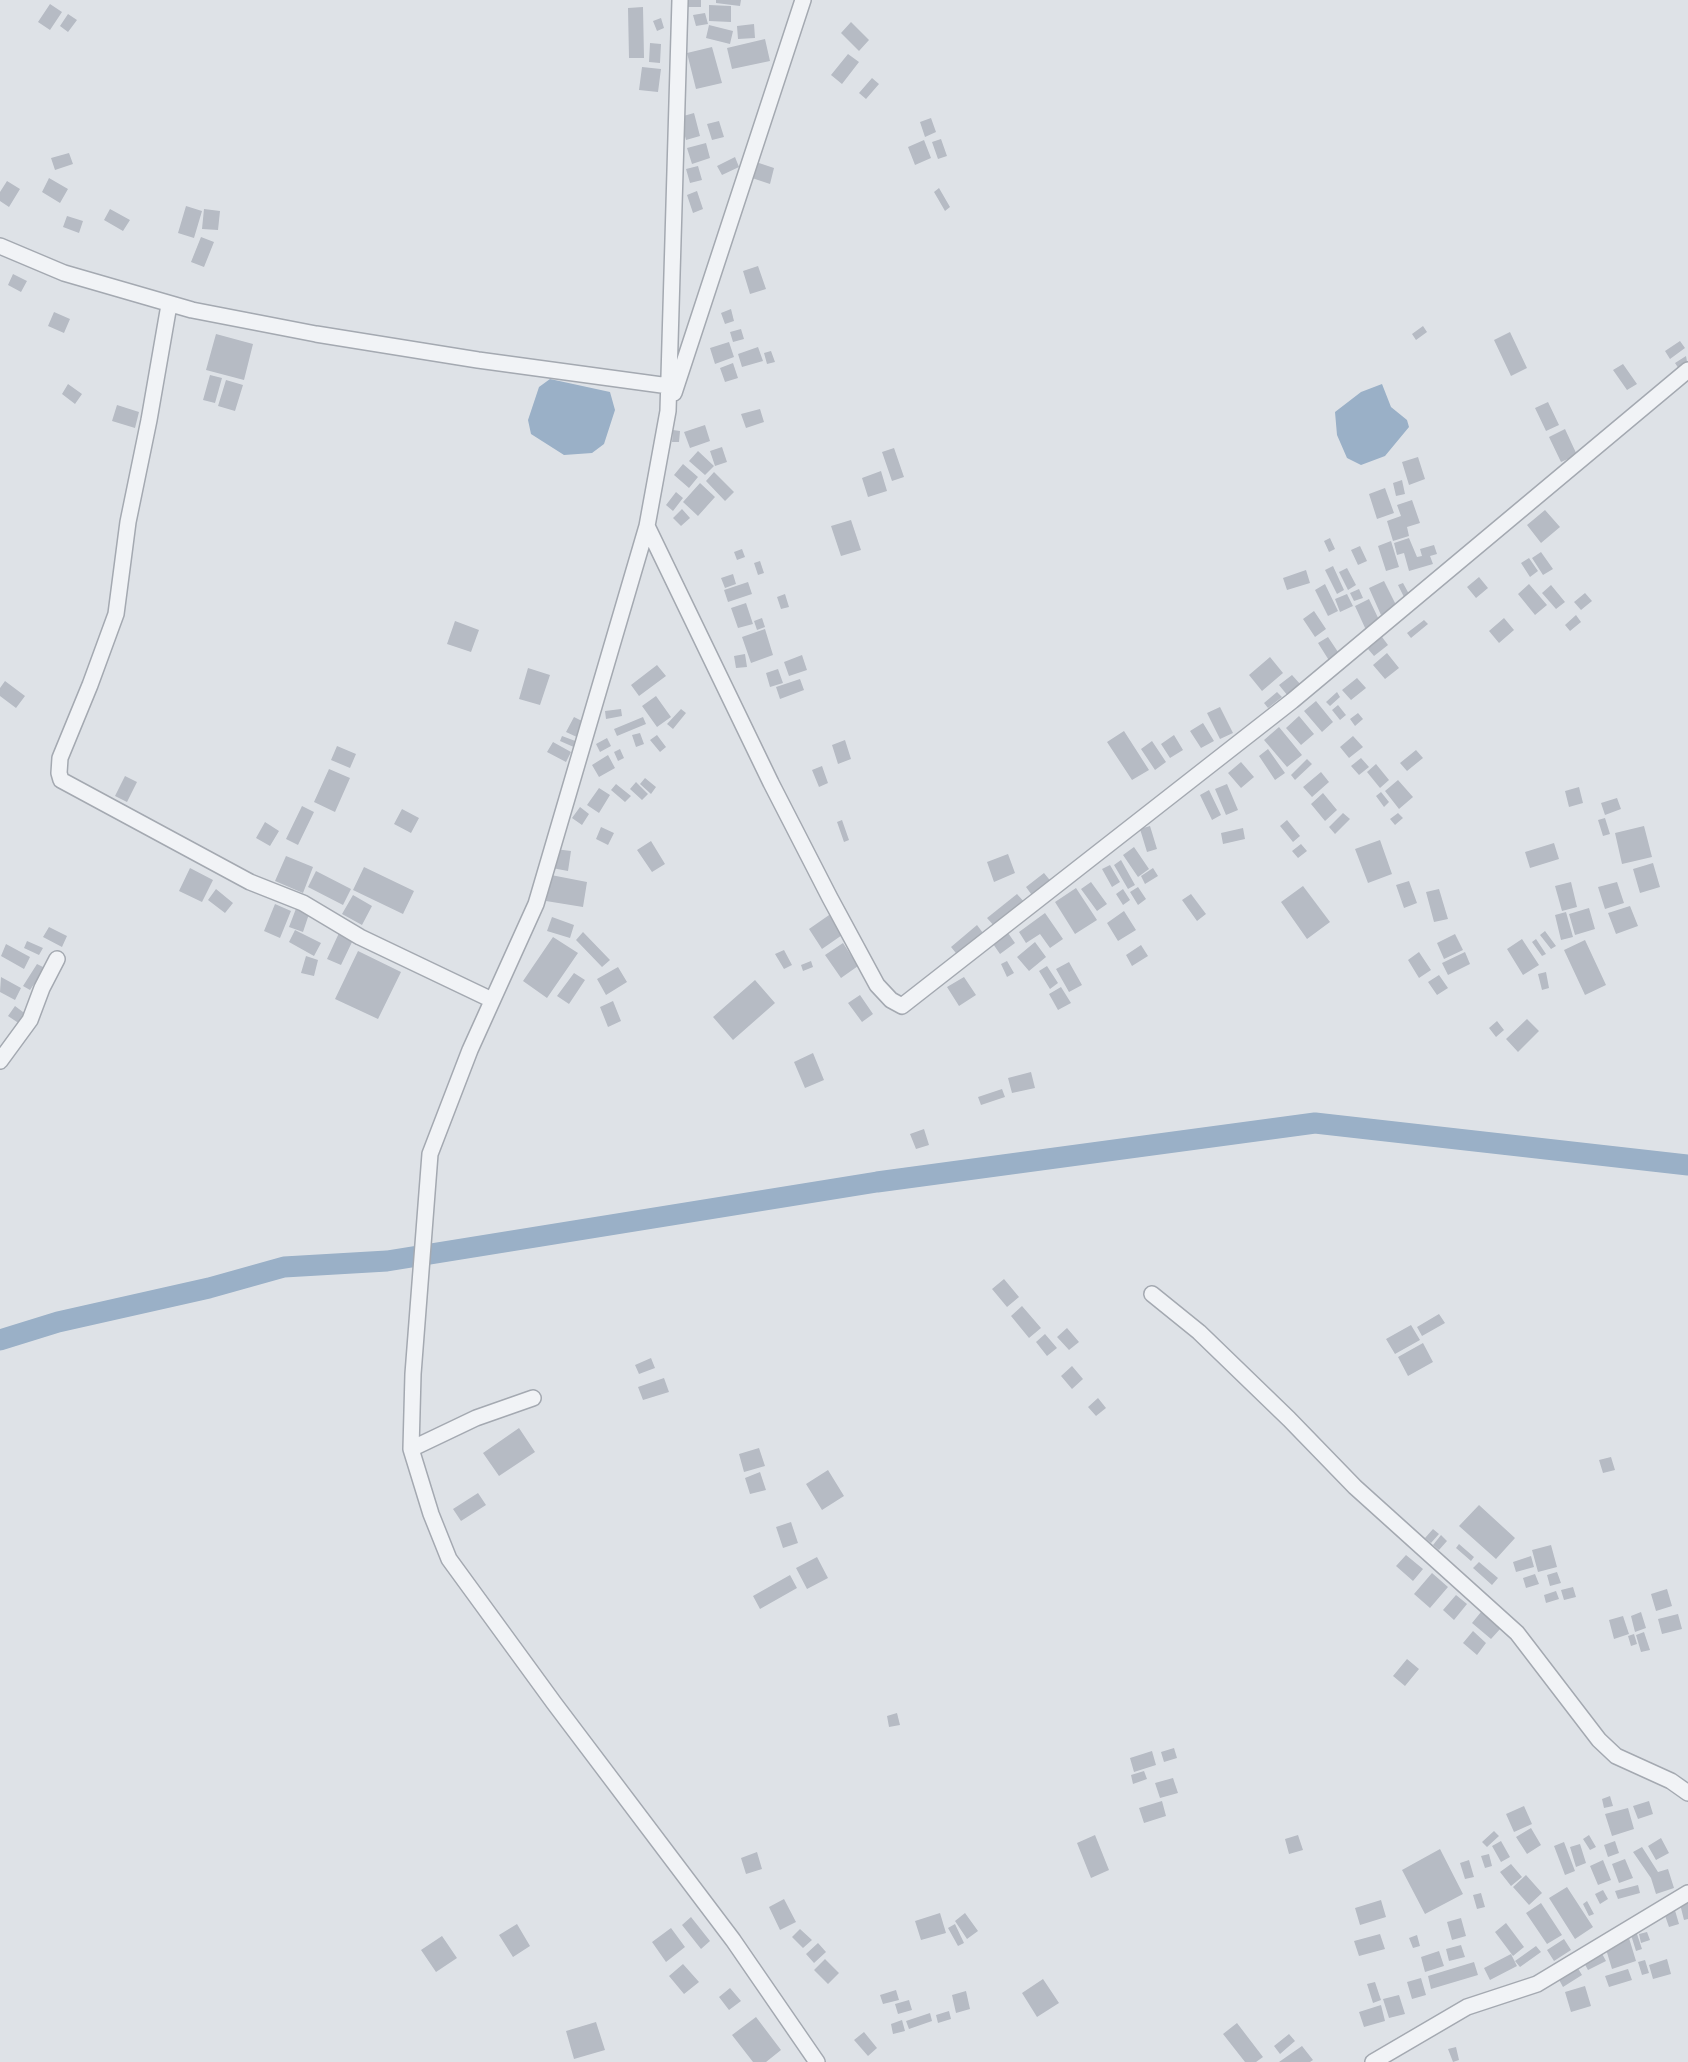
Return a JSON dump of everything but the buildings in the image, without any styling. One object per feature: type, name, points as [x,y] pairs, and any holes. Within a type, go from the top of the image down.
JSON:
[{"type":"street","points":[[668,411],[680,0]]},
{"type":"street","points":[[802,0],[668,411],[647,526],[536,904],[470,1050],[430,1154],[413,1374],[411,1450],[431,1514],[449,1559],[554,1704],[733,1940],[817,2062]]},
{"type":"street","points":[[0,246],[64,273],[170,305],[336,337],[478,360],[669,386]]},
{"type":"street","points":[[170,305],[128,522],[116,614],[60,758],[59,773],[61,780],[250,882],[303,903],[360,938],[492,1000]]},
{"type":"street","points":[[647,526],[771,783],[830,898],[877,985],[891,1000],[902,1006],[1292,701],[1688,370]]},
{"type":"street","points":[[0,1061],[30,1020],[42,988],[57,959]]},
{"type":"street","points":[[1152,1294],[1199,1332],[1289,1418],[1355,1487],[1517,1633],[1599,1740],[1616,1756],[1670,1781],[1688,1793]]},
{"type":"street","points":[[411,1450],[476,1418],[533,1398]]},
{"type":"street","points":[[1373,2062],[1467,2007],[1537,1984],[1688,1893]]},
{"type":"water","points":[[550,379],[610,392],[615,410],[604,444],[592,453],[564,455],[531,434],[528,420],[539,387]]},
{"type":"water","points":[[1382,384],[1391,407],[1407,420],[1409,427],[1385,456],[1361,465],[1347,458],[1337,435],[1335,412],[1361,392]]},
{"type":"waterway","points":[[0,1340],[58,1322],[209,1288],[284,1267],[387,1261],[877,1182],[1315,1123],[1688,1165]]}]
